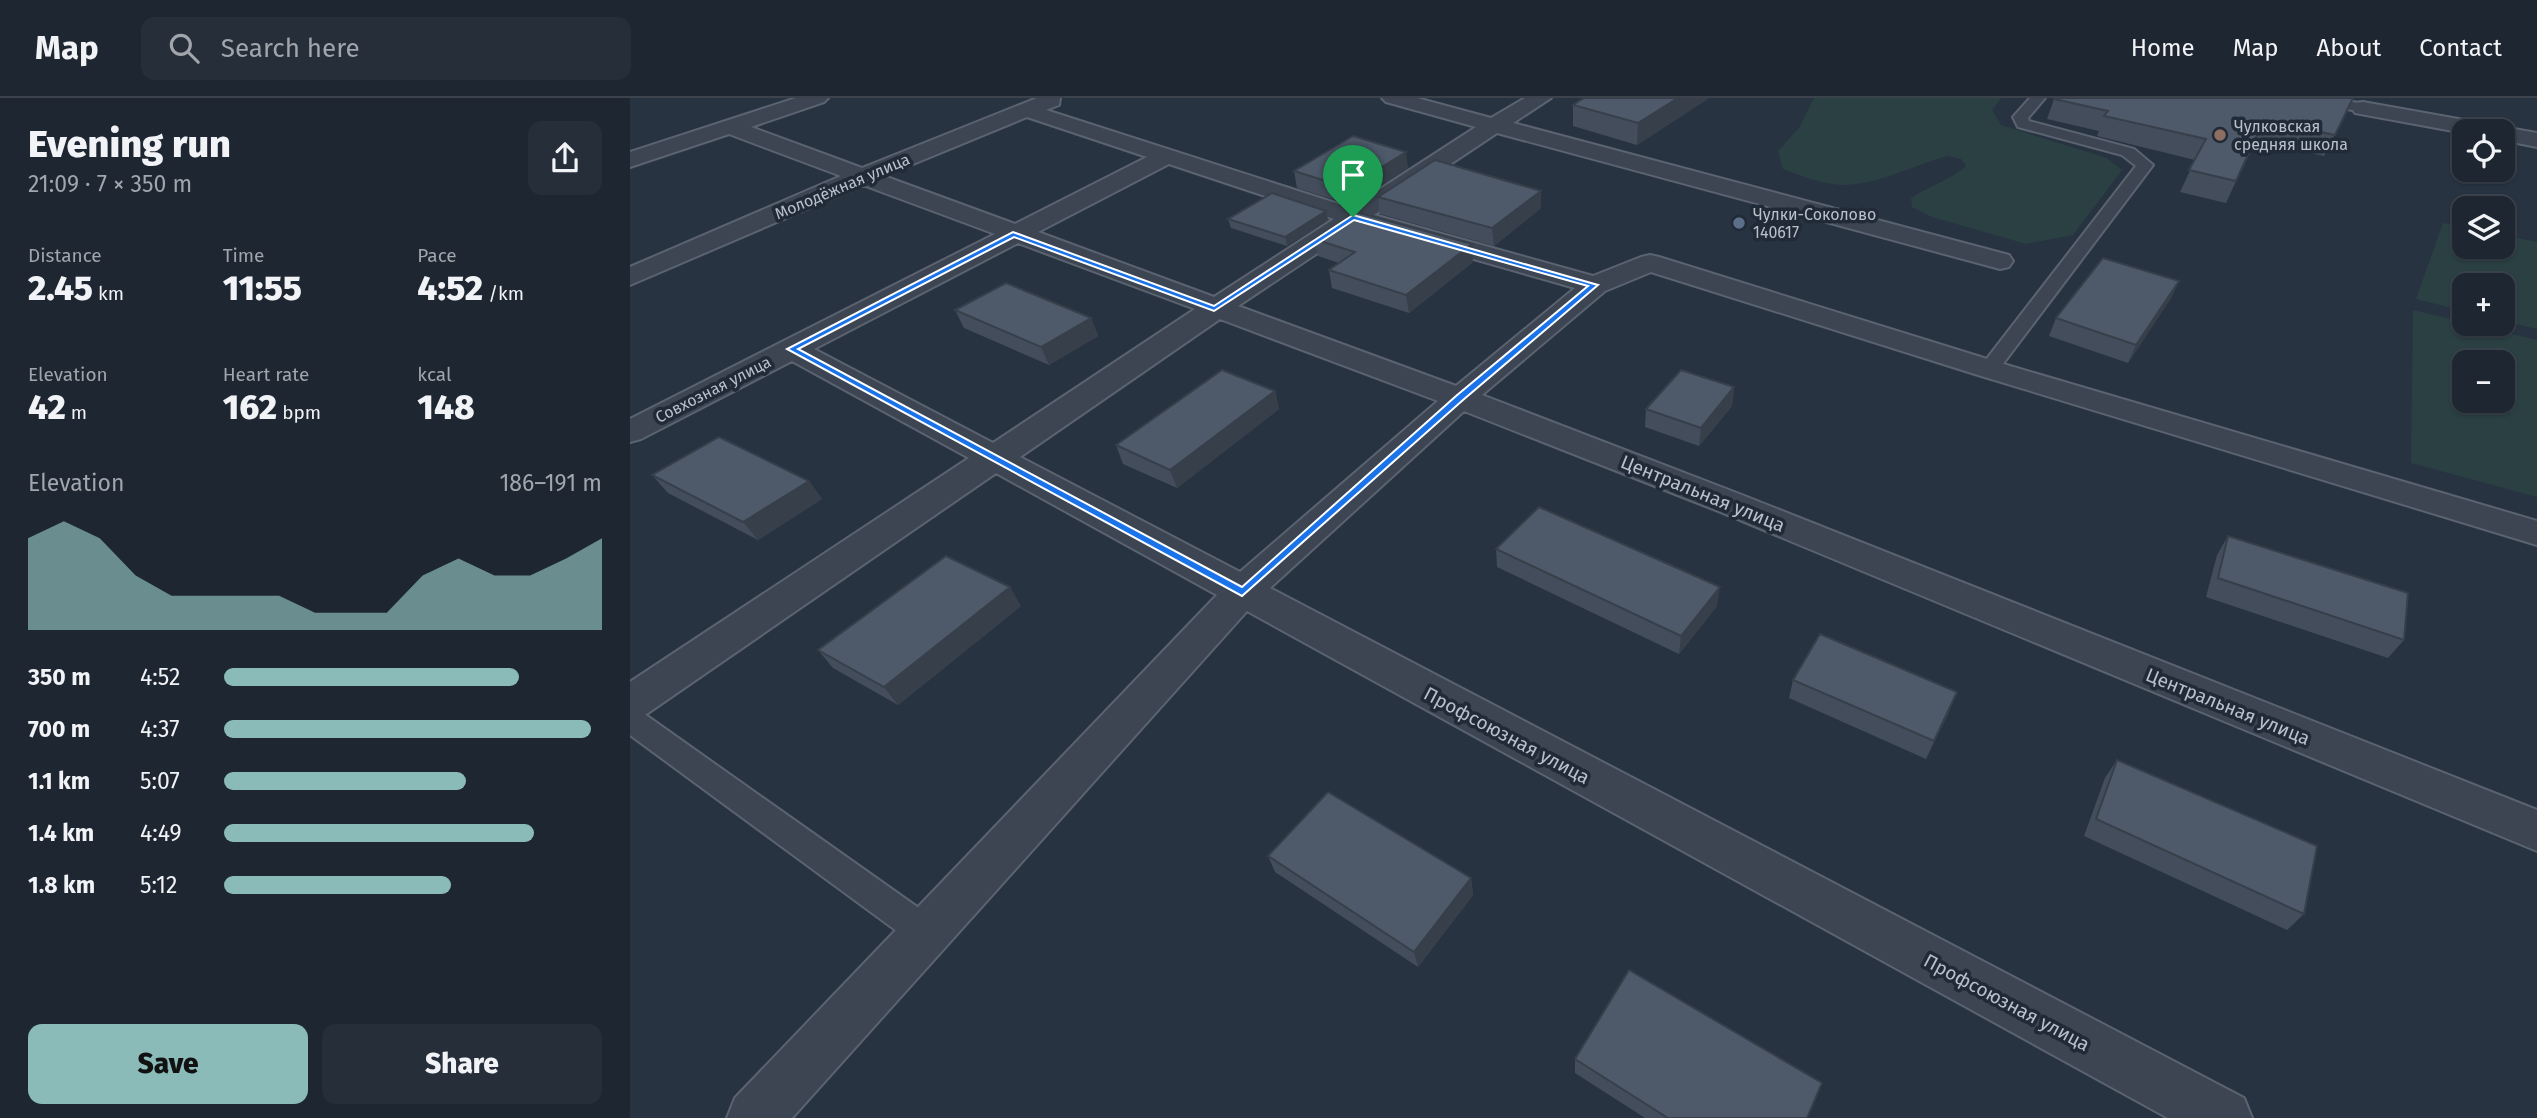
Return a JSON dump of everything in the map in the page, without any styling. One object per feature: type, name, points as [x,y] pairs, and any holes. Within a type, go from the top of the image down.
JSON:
[{"type":"street","points":[[630,160],[817,98]]},
{"type":"street","name":"Молодёжная улица","points":[[630,277],[860,177],[1055,98]]},
{"type":"street","points":[[1393,98],[2000,261]]},
{"type":"street","points":[[630,703],[1214,309],[1494,125],[1540,98]]},
{"type":"street","points":[[2363,108],[2452,124]]},
{"type":"street","points":[[1026,110],[1353,217],[1594,285]]},
{"type":"street","name":"Центральная улица","points":[[727,126],[1214,309],[1460,398],[1743,509],[2537,831]]},
{"type":"street","points":[[2515,136],[2537,140]]},
{"type":"street","name":"Совхозная улица","points":[[630,432],[1169,155]]},
{"type":"street","points":[[755,1118],[1242,592],[1460,398],[1594,285],[1650,263],[1989,369],[2537,533]]},
{"type":"street","name":"Профсоюзная улица","points":[[792,349],[2224,1118]]},
{"type":"lane","points":[[1989,369],[2145,165],[2128,152],[2022,124],[2020,117],[2038,98]]},
{"type":"lane","points":[[2311,98],[2363,108]]},
{"type":"lane","points":[[630,719],[925,932]]},
{"type":"green space","points":[[1814,98],[2001,98],[1992,110],[2001,125],[2107,158],[2122,170],[2073,235],[2026,244],[1932,217],[1912,207],[1911,198],[1966,166],[1961,159],[1948,156],[1869,182],[1842,185],[1804,177],[1783,169],[1778,151],[1799,128]]},
{"type":"green space","points":[[2443,223],[2452,225],[2452,259],[2515,259],[2515,237],[2537,242],[2537,329],[2515,324],[2515,273],[2452,273],[2452,308],[2416,299]]},
{"type":"green space","points":[[2413,310],[2452,319],[2452,336],[2515,335],[2537,340],[2537,497],[2411,463]]},
{"type":"building","points":[[1584,98],[1678,98],[1638,123],[1573,105]]},
{"type":"building","points":[[2054,98],[2353,98],[2335,135],[2264,120],[2236,181],[2189,170],[2206,139],[2104,116],[2108,111]]},
{"type":"building","points":[[1353,136],[1406,152],[1348,188],[1294,171]]},
{"type":"building","points":[[1435,160],[1541,191],[1492,228],[1378,197]]},
{"type":"building","points":[[1272,193],[1326,211],[1285,237],[1228,219]]},
{"type":"building","points":[[1356,212],[1472,244],[1406,295],[1329,270],[1355,252],[1314,239]]},
{"type":"building","points":[[2103,258],[2179,281],[2136,345],[2056,318]]},
{"type":"building","points":[[1006,283],[1091,318],[1041,347],[955,310]]},
{"type":"building","points":[[1222,370],[1275,391],[1170,470],[1116,445]]},
{"type":"building","points":[[1681,370],[1734,387],[1701,428],[1646,409]]},
{"type":"building","points":[[719,437],[809,481],[743,522],[652,475]]},
{"type":"building","points":[[1539,507],[1720,587],[1681,636],[1496,549]]},
{"type":"building","points":[[2228,536],[2408,593],[2404,640],[2218,578]]},
{"type":"building","points":[[946,556],[1010,587],[884,687],[818,650]]},
{"type":"building","points":[[1820,634],[1957,692],[1934,741],[1793,680]]},
{"type":"building","points":[[2117,760],[2317,846],[2304,914],[2096,819]]},
{"type":"building","points":[[1328,792],[1471,878],[1414,952],[1268,856]]},
{"type":"building","points":[[1629,970],[1822,1083],[1807,1118],[1668,1118],[1575,1059]]},
{"type":"place","name":"Чулковская средняя школа","points":[[2220,135]]},
{"type":"place","name":"Чулки-Соколово 140617","points":[[1739,223]]},
{"type":"route","points":[[1353,217],[1594,285],[1460,398],[1242,592],[792,349],[1013,234],[1214,309],[1353,217]]}]
